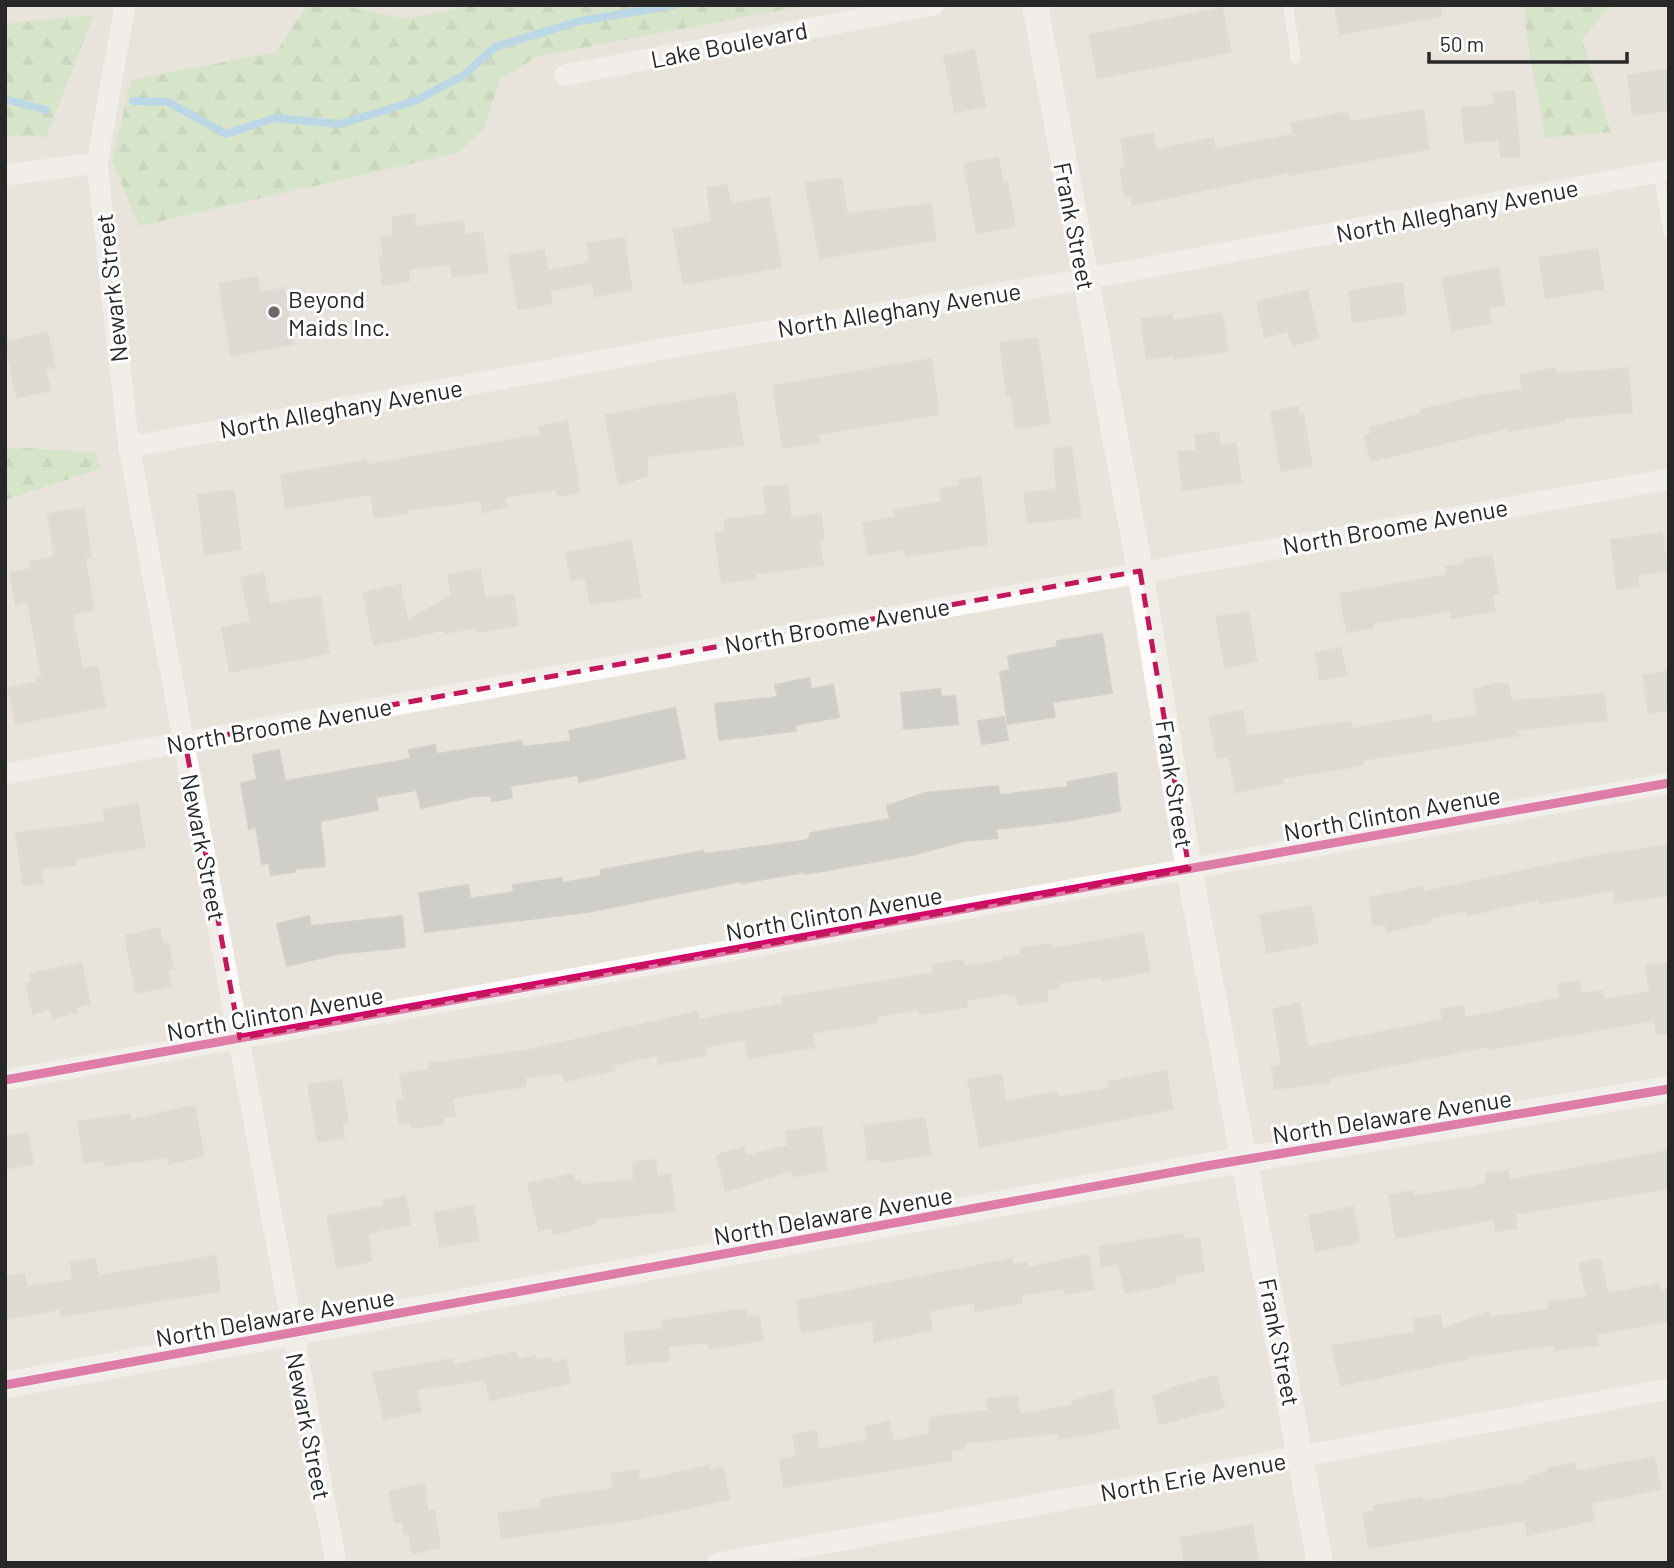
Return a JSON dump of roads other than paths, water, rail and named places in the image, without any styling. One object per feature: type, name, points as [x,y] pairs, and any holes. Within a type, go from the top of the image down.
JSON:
[{"type":"street","name":"Newark Street","points":[[125,5],[97,163],[129,447],[240,1038],[291,1333],[336,1563]]},
{"type":"street","name":"Lake Boulevard","points":[[565,75],[934,5]]},
{"type":"street","name":"Frank Street","points":[[1035,5],[1140,571],[1189,869],[1302,1456],[1320,1563]]},
{"type":"street","points":[[5,175],[97,163]]},
{"type":"street","name":"North Alleghany Avenue","points":[[129,447],[697,343],[1086,279],[1663,171]]},
{"type":"street","name":"North Broome Avenue","points":[[5,775],[1669,479]]},
{"type":"street","name":"North Clinton Avenue","points":[[5,1080],[1669,783]]},
{"type":"street","name":"North Delaware Avenue","points":[[5,1385],[1245,1159],[1669,1088]]},
{"type":"street","name":"North Erie Avenue","points":[[718,1563],[1669,1390]]},
{"type":"lane","points":[[1287,5],[1296,59]]},
{"type":"lane","points":[[1663,171],[1669,234]]},
{"type":"waterway","points":[[133,101],[168,102],[226,134],[275,118],[340,124],[415,101],[464,75],[495,47],[580,21],[675,5]]},
{"type":"waterway","points":[[5,99],[46,110]]},
{"type":"place","name":"Beyond Maids Inc.","points":[[274,312]]}]
